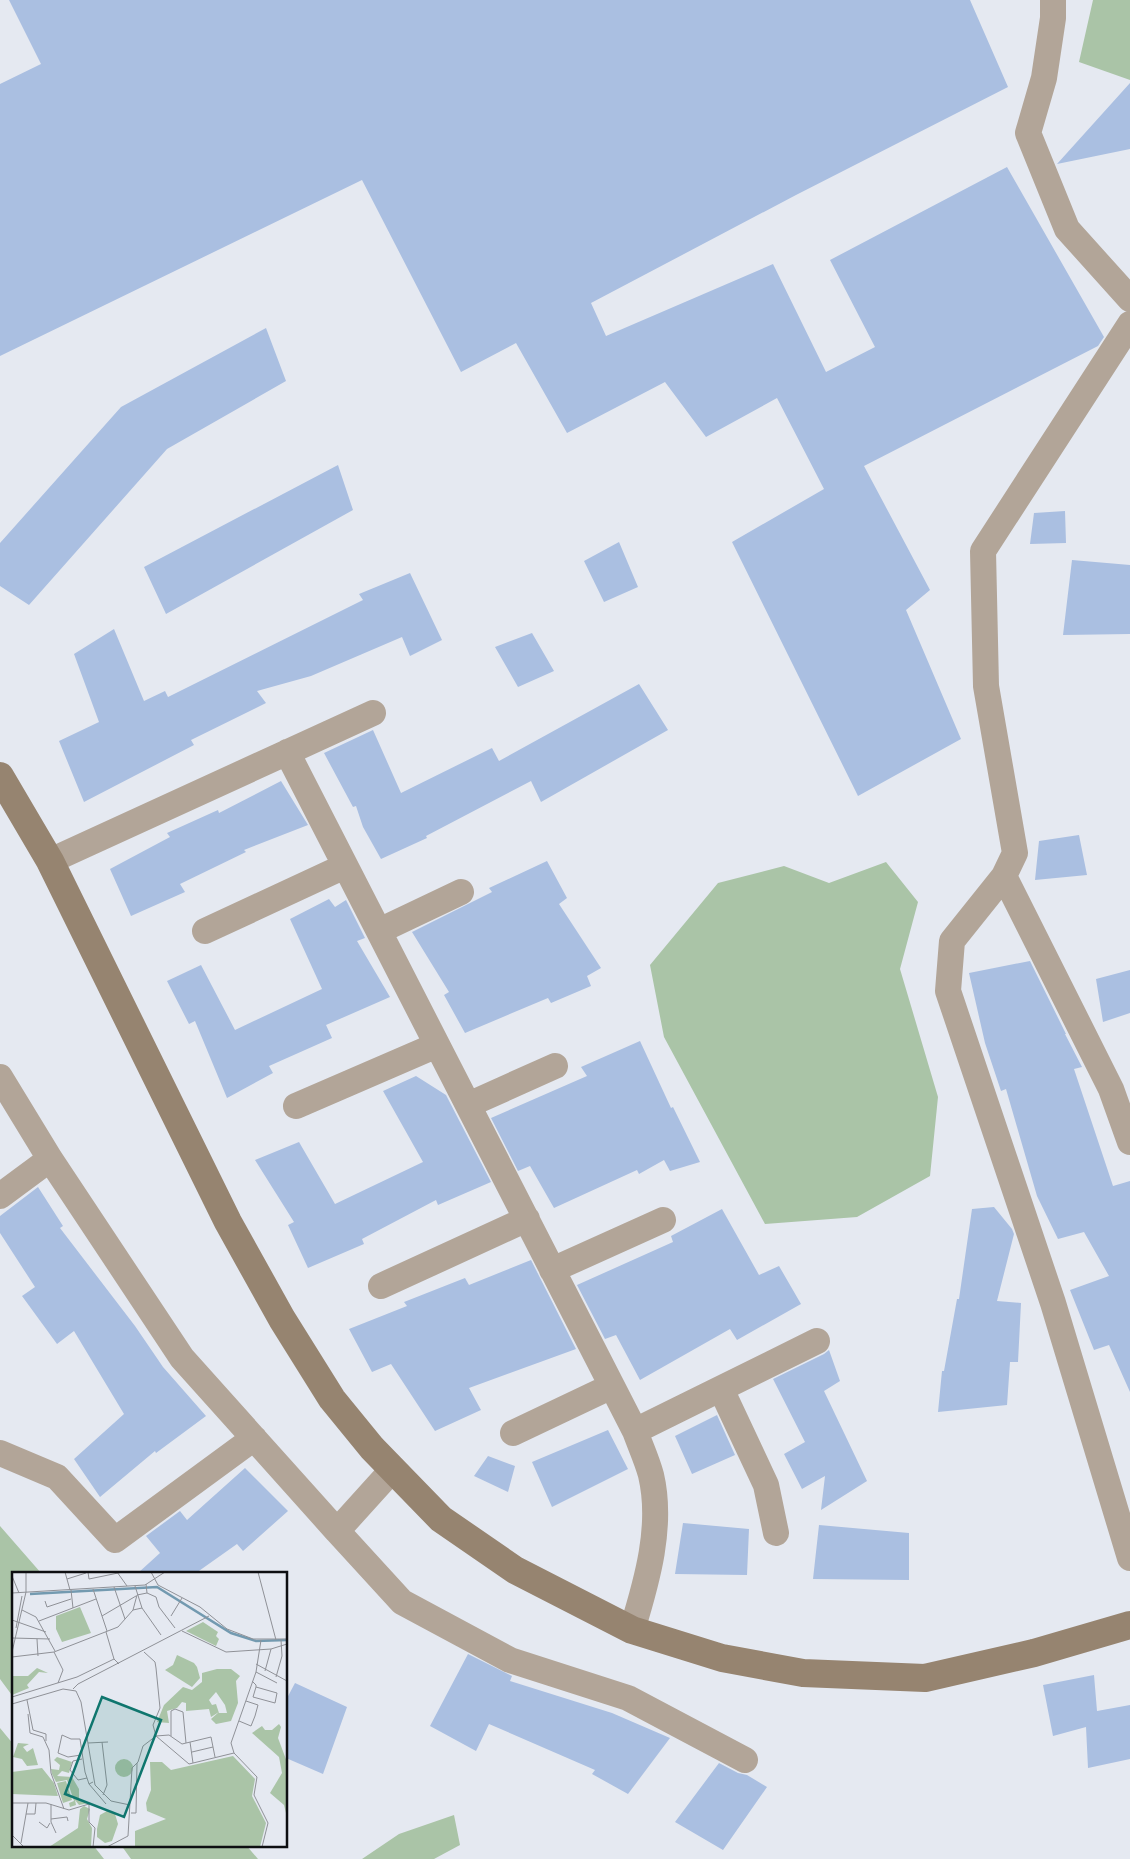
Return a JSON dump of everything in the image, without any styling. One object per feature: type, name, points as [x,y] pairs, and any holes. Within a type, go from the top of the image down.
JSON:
[{"type":"street","points":[[1053,0],[1053,18],[1044,78],[1028,133],[1067,229],[1130,299]]},
{"type":"street","points":[[1130,324],[983,551],[986,686],[1016,852],[1004,876],[952,941],[948,992],[1053,1303],[1130,1558]]},
{"type":"street","points":[[50,861],[372,713]]},
{"type":"street","points":[[287,752],[635,1431],[651,1476],[656,1523],[646,1584],[632,1630]]},
{"type":"street","points":[[0,776],[50,861],[228,1222],[282,1319],[332,1399],[372,1448],[441,1519],[515,1570],[632,1630],[722,1658],[803,1673],[925,1678],[1034,1653],[1130,1625]]},
{"type":"street","points":[[205,931],[345,866]]},
{"type":"street","points":[[1004,876],[1111,1088],[1130,1142]]},
{"type":"street","points":[[379,931],[461,892]]},
{"type":"street","points":[[296,1106],[437,1045]]},
{"type":"street","points":[[468,1105],[555,1066]]},
{"type":"street","points":[[0,1077],[9,1110],[50,1159],[182,1358],[402,1602],[510,1660],[628,1698],[745,1760]]},
{"type":"street","points":[[0,1196],[50,1159]]},
{"type":"street","points":[[381,1286],[527,1219]]},
{"type":"street","points":[[552,1270],[663,1220]]},
{"type":"street","points":[[635,1431],[817,1341]]},
{"type":"street","points":[[513,1433],[612,1386]]},
{"type":"street","points":[[721,1389],[766,1485],[776,1534]]},
{"type":"street","points":[[0,1453],[57,1477],[115,1540],[254,1438]]},
{"type":"street","points":[[337,1532],[393,1469]]},
{"type":"green space","points":[[1093,0],[1130,0],[1130,80],[1079,62]]},
{"type":"green space","points":[[886,862],[918,902],[900,969],[938,1097],[930,1176],[857,1217],[765,1224],[664,1037],[650,965],[718,883],[784,866],[829,883]]},
{"type":"green space","points":[[0,1526],[40,1572],[12,1572],[12,1695],[0,1679]]},
{"type":"green space","points":[[0,1728],[12,1743],[12,1846],[94,1846],[104,1859],[0,1859]]},
{"type":"green space","points":[[454,1815],[460,1845],[434,1859],[362,1859],[399,1834]]},
{"type":"green space","points":[[122,1846],[247,1846],[258,1859],[131,1859]]},
{"type":"building","points":[[9,0],[970,0],[1008,87],[796,195],[591,303],[606,336],[773,264],[826,372],[875,347],[830,260],[1007,167],[1104,337],[1098,346],[864,466],[930,590],[906,610],[961,739],[858,796],[732,542],[824,489],[777,398],[706,437],[665,382],[567,433],[516,343],[461,372],[362,180],[0,356],[0,84],[41,64]]},
{"type":"building","points":[[1130,83],[1130,149],[1057,164]]},
{"type":"building","points":[[266,328],[286,381],[167,449],[29,605],[0,586],[0,543],[121,407]]},
{"type":"building","points":[[338,465],[353,510],[166,614],[144,567]]},
{"type":"building","points":[[1065,511],[1066,543],[1030,544],[1034,513]]},
{"type":"building","points":[[619,542],[638,587],[604,602],[584,561]]},
{"type":"building","points":[[1072,560],[1130,565],[1130,634],[1063,635]]},
{"type":"building","points":[[410,573],[442,640],[410,656],[402,637],[311,676],[257,691],[266,703],[191,740],[194,745],[84,802],[59,741],[99,722],[74,654],[114,629],[144,701],[165,691],[168,697],[363,600],[359,594]]},
{"type":"building","points":[[532,633],[554,671],[518,687],[495,647]]},
{"type":"building","points":[[639,684],[668,730],[541,802],[531,781],[426,836],[427,838],[381,859],[363,827],[356,806],[353,807],[324,753],[373,730],[401,793],[492,748],[499,761]]},
{"type":"building","points":[[281,781],[308,825],[244,850],[246,852],[180,884],[185,892],[131,916],[110,869],[170,837],[167,833],[218,810],[219,813]]},
{"type":"building","points":[[1079,835],[1087,875],[1035,880],[1039,841]]},
{"type":"building","points":[[547,861],[567,898],[559,904],[601,968],[587,976],[591,986],[551,1003],[548,998],[465,1033],[444,995],[449,992],[412,932],[492,892],[489,888]]},
{"type":"building","points":[[329,899],[335,907],[346,900],[365,938],[357,941],[390,997],[326,1025],[332,1038],[269,1066],[273,1073],[227,1098],[195,1021],[189,1024],[167,981],[201,965],[235,1030],[322,989],[290,919]]},
{"type":"building","points":[[1030,961],[1082,1067],[1074,1069],[1113,1186],[1130,1181],[1130,1392],[1109,1345],[1094,1350],[1070,1290],[1109,1276],[1084,1232],[1058,1239],[1037,1196],[1006,1089],[1001,1091],[985,1043],[969,973]]},
{"type":"building","points":[[1130,970],[1130,1013],[1103,1022],[1096,979]]},
{"type":"building","points":[[640,1041],[671,1108],[673,1107],[700,1162],[670,1171],[664,1160],[639,1174],[637,1170],[554,1208],[530,1166],[518,1171],[491,1118],[587,1076],[581,1067]]},
{"type":"building","points":[[416,1076],[446,1095],[491,1182],[438,1205],[436,1200],[362,1239],[364,1244],[308,1268],[288,1225],[294,1222],[255,1160],[299,1142],[335,1204],[423,1162],[383,1091]]},
{"type":"building","points":[[38,1187],[63,1226],[60,1228],[135,1326],[163,1367],[206,1416],[156,1453],[155,1451],[100,1497],[74,1459],[124,1414],[74,1331],[57,1344],[22,1296],[35,1287],[0,1233],[0,1216]]},
{"type":"building","points":[[994,1207],[1014,1234],[997,1301],[1021,1303],[1018,1362],[1010,1362],[1007,1405],[938,1412],[942,1371],[944,1371],[957,1299],[959,1299],[972,1209]]},
{"type":"building","points":[[722,1209],[759,1275],[779,1266],[801,1304],[737,1340],[730,1329],[640,1380],[616,1335],[605,1339],[577,1285],[673,1242],[671,1236]]},
{"type":"building","points":[[531,1260],[576,1349],[469,1388],[481,1410],[435,1431],[391,1364],[372,1372],[349,1329],[407,1306],[404,1302],[465,1278],[469,1285]]},
{"type":"building","points":[[829,1350],[840,1381],[824,1391],[867,1481],[821,1510],[825,1476],[802,1489],[784,1454],[805,1442],[773,1379]]},
{"type":"building","points":[[717,1415],[735,1455],[692,1474],[675,1436]]},
{"type":"building","points":[[608,1430],[628,1469],[552,1507],[532,1462]]},
{"type":"building","points":[[488,1456],[515,1466],[508,1492],[474,1476]]},
{"type":"building","points":[[245,1468],[288,1511],[243,1551],[237,1544],[197,1572],[139,1572],[160,1553],[146,1536],[180,1511],[187,1520]]},
{"type":"building","points":[[683,1523],[749,1529],[747,1575],[675,1574]]},
{"type":"building","points":[[819,1525],[909,1533],[909,1580],[813,1579]]},
{"type":"building","points":[[468,1654],[512,1676],[510,1681],[612,1713],[670,1738],[628,1794],[592,1774],[595,1770],[489,1724],[476,1751],[430,1726]]},
{"type":"building","points":[[1094,1675],[1097,1711],[1130,1705],[1130,1759],[1088,1768],[1086,1727],[1053,1736],[1043,1685]]},
{"type":"building","points":[[295,1683],[347,1707],[323,1774],[288,1759],[288,1696]]},
{"type":"building","points":[[719,1763],[738,1773],[747,1775],[767,1787],[723,1850],[675,1822]]}]
